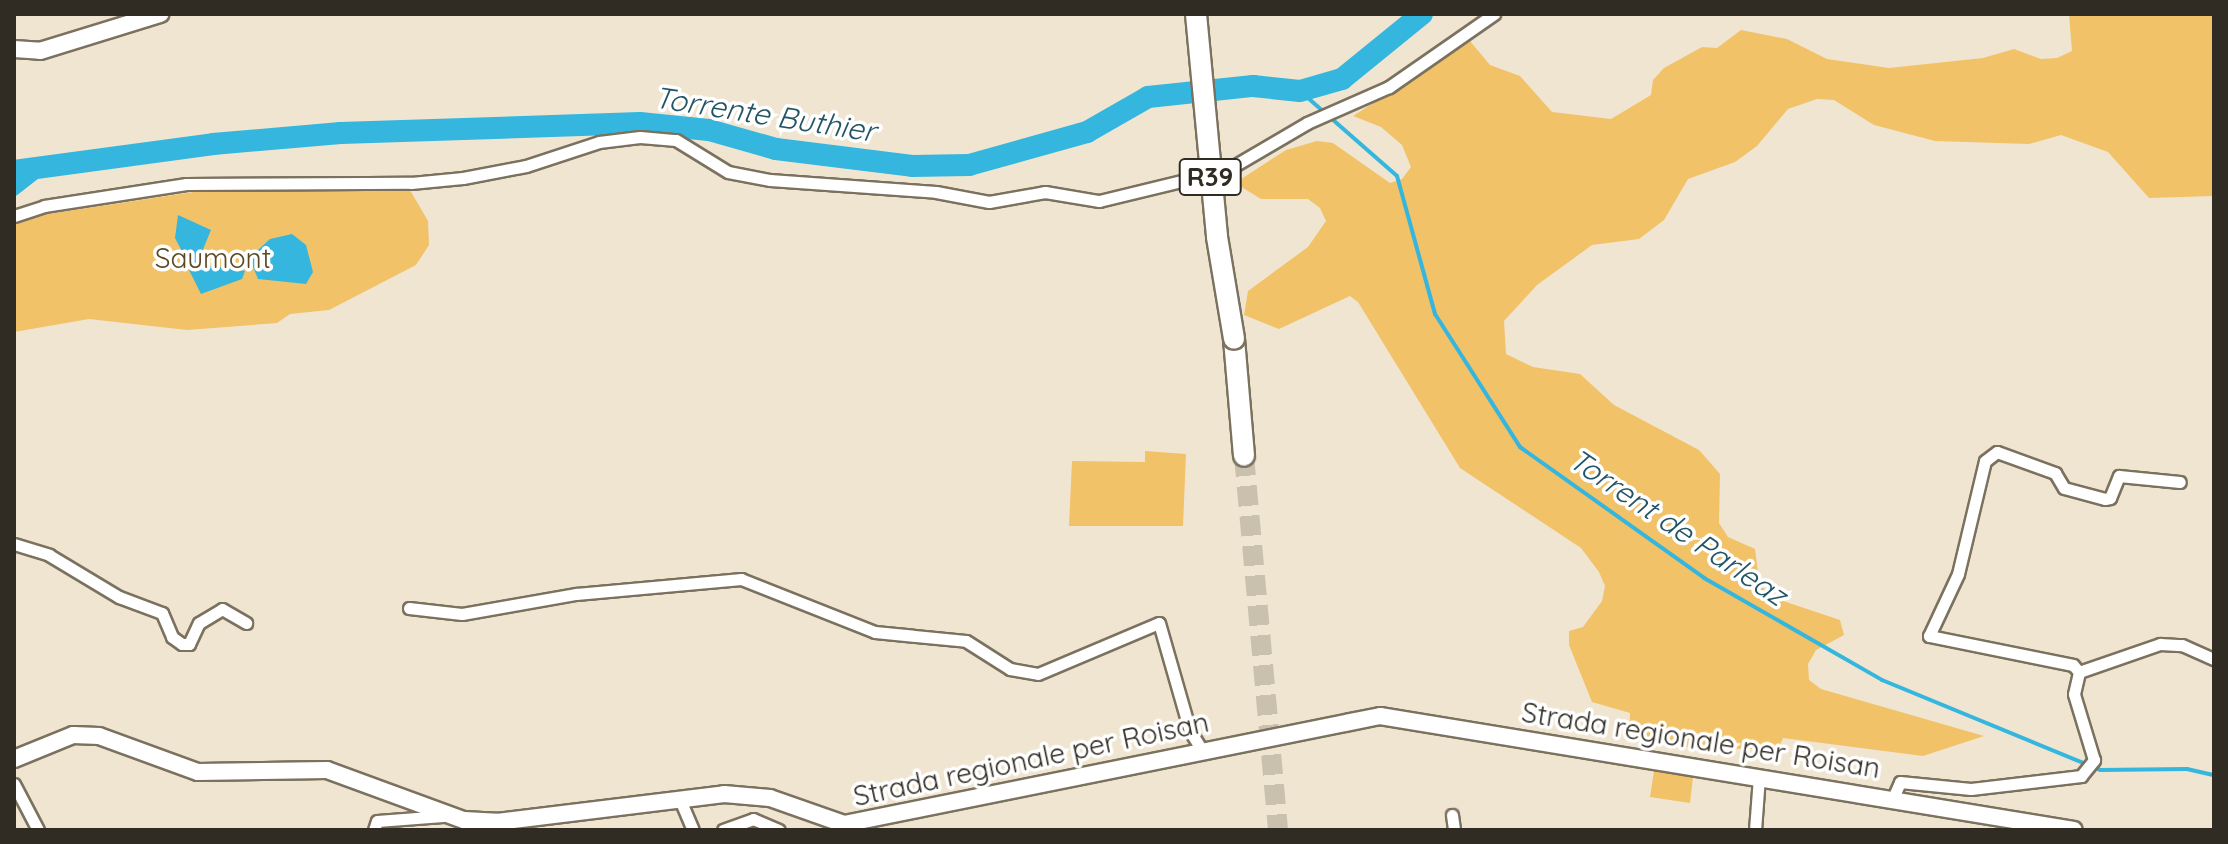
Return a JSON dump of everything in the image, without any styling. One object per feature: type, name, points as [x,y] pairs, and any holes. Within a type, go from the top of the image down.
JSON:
[{"type":"highway","name":"R39","points":[[1196,14],[1217,237],[1234,339],[1244,456]]},
{"type":"main road","points":[[14,49],[40,51],[160,14]]},
{"type":"main road","name":"Strada regionale per Roisan","points":[[14,759],[73,735],[99,736],[198,772],[327,770],[443,816],[497,822],[753,794],[829,822],[856,823],[1380,716],[2074,830]]},
{"type":"street","points":[[14,216],[44,206],[186,184],[411,183],[463,178],[526,166],[599,142],[640,137],[676,140],[728,172],[770,180],[936,192],[989,202],[1045,192],[1099,201],[1186,184],[1227,170],[1307,123],[1359,101],[1432,61],[1494,14]]},
{"type":"street","points":[[2079,672],[2073,665],[1929,636],[1958,574],[1985,461],[1997,452],[2055,473],[2064,488],[2105,499],[2110,498],[2119,476],[2180,482]]},
{"type":"street","points":[[14,544],[49,555],[119,597],[162,613],[172,637],[182,644],[189,644],[199,623],[222,609],[246,623]]},
{"type":"street","points":[[409,608],[462,614],[576,594],[741,579],[875,632],[966,641],[1010,669],[1038,674],[1159,623],[1190,731],[1202,750]]},
{"type":"street","points":[[2079,672],[2160,644],[2182,645],[2214,659]]},
{"type":"street","points":[[1893,798],[1900,782],[1971,789],[2085,773],[2094,760],[2074,694],[2079,672]]},
{"type":"street","points":[[1755,830],[1759,777]]},
{"type":"street","points":[[14,784],[38,830]]},
{"type":"street","points":[[681,802],[693,830]]},
{"type":"street","points":[[1452,815],[1454,830]]},
{"type":"street","points":[[374,830],[377,821],[443,816]]},
{"type":"street","points":[[723,830],[753,819],[779,830]]},
{"type":"green space","points":[[2069,14],[2214,14],[2214,196],[2149,198],[2108,152],[2061,135],[2029,144],[1935,141],[1874,125],[1834,100],[1817,99],[1788,109],[1757,146],[1735,162],[1688,179],[1664,220],[1639,239],[1592,245],[1537,285],[1504,321],[1506,354],[1533,367],[1580,374],[1614,405],[1699,450],[1720,474],[1719,523],[1728,537],[1755,549],[1759,580],[1768,596],[1840,620],[1844,635],[1816,650],[1808,664],[1809,680],[1821,689],[1984,736],[1923,756],[1783,738],[1776,755],[1753,749],[1690,748],[1629,734],[1630,713],[1592,702],[1569,645],[1569,631],[1583,627],[1602,601],[1605,586],[1599,572],[1581,548],[1460,468],[1358,302],[1350,296],[1279,329],[1244,315],[1248,291],[1308,247],[1326,221],[1320,208],[1308,199],[1261,199],[1235,183],[1286,150],[1317,141],[1333,143],[1390,183],[1402,179],[1411,167],[1402,145],[1381,127],[1353,116],[1470,41],[1490,65],[1520,76],[1552,112],[1611,119],[1651,95],[1653,80],[1664,68],[1702,47],[1717,48],[1741,30],[1787,39],[1827,59],[1889,68],[1983,58],[2014,49],[2041,59],[2057,58],[2072,51]]},
{"type":"green space","name":"Saumont","points":[[227,187],[410,190],[428,221],[429,245],[416,265],[329,310],[290,314],[277,323],[187,330],[89,319],[14,332],[16,224],[41,215]]},
{"type":"green space","points":[[1145,451],[1186,454],[1183,526],[1069,526],[1072,461],[1145,462]]},
{"type":"green space","points":[[1654,771],[1693,777],[1690,803],[1650,797]]},
{"type":"water","points":[[178,215],[211,230],[197,264],[245,271],[242,279],[201,294],[189,270],[195,264],[188,263],[175,238]]},
{"type":"water","points":[[292,234],[306,245],[313,272],[306,284],[258,279],[251,262],[259,249],[270,239]]},
{"type":"waterway","name":"Torrente Buthier","points":[[14,171],[213,144],[341,133],[640,123],[709,130],[776,149],[912,166],[969,165],[1087,132],[1148,97],[1253,86],[1300,91],[1342,79],[1422,14]]},
{"type":"waterway","name":"Torrent de Parleaz","points":[[1300,91],[1397,176],[1435,314],[1520,447],[1704,578],[1882,680],[2100,770],[2187,769],[2214,775]]},
{"type":"waterway","points":[[14,190],[42,168]]},
{"type":"tunnel","points":[[1244,456],[1278,830]]}]
